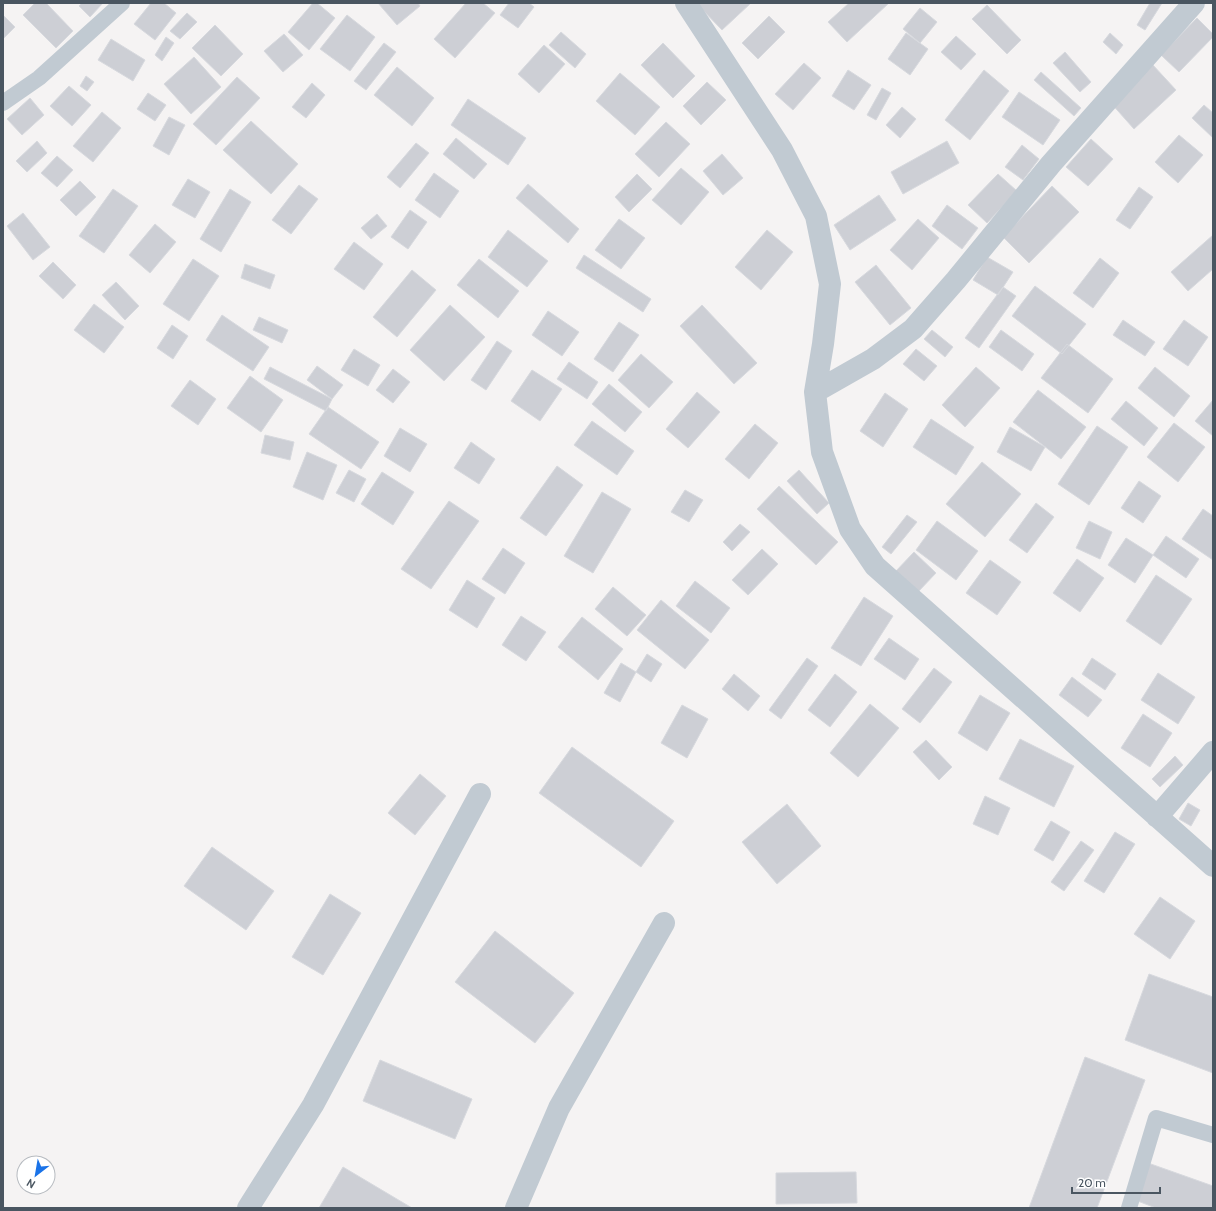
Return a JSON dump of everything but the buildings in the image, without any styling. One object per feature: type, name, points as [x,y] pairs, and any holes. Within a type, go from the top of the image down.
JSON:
[{"type":"street","points":[[686,3],[782,150],[816,216],[830,284],[823,344],[814,392],[822,452],[850,529],[874,566],[1213,866]]},
{"type":"street","points":[[814,392],[873,359],[913,329],[956,280],[1051,164],[1194,3]]},
{"type":"street","points":[[1157,817],[1213,752]]},
{"type":"street","points":[[248,1208],[313,1105],[480,794]]},
{"type":"street","points":[[516,1208],[559,1108],[664,923]]},
{"type":"lane","points":[[3,103],[39,78],[122,3]]},
{"type":"lane","points":[[1129,1208],[1156,1118],[1213,1135]]}]
